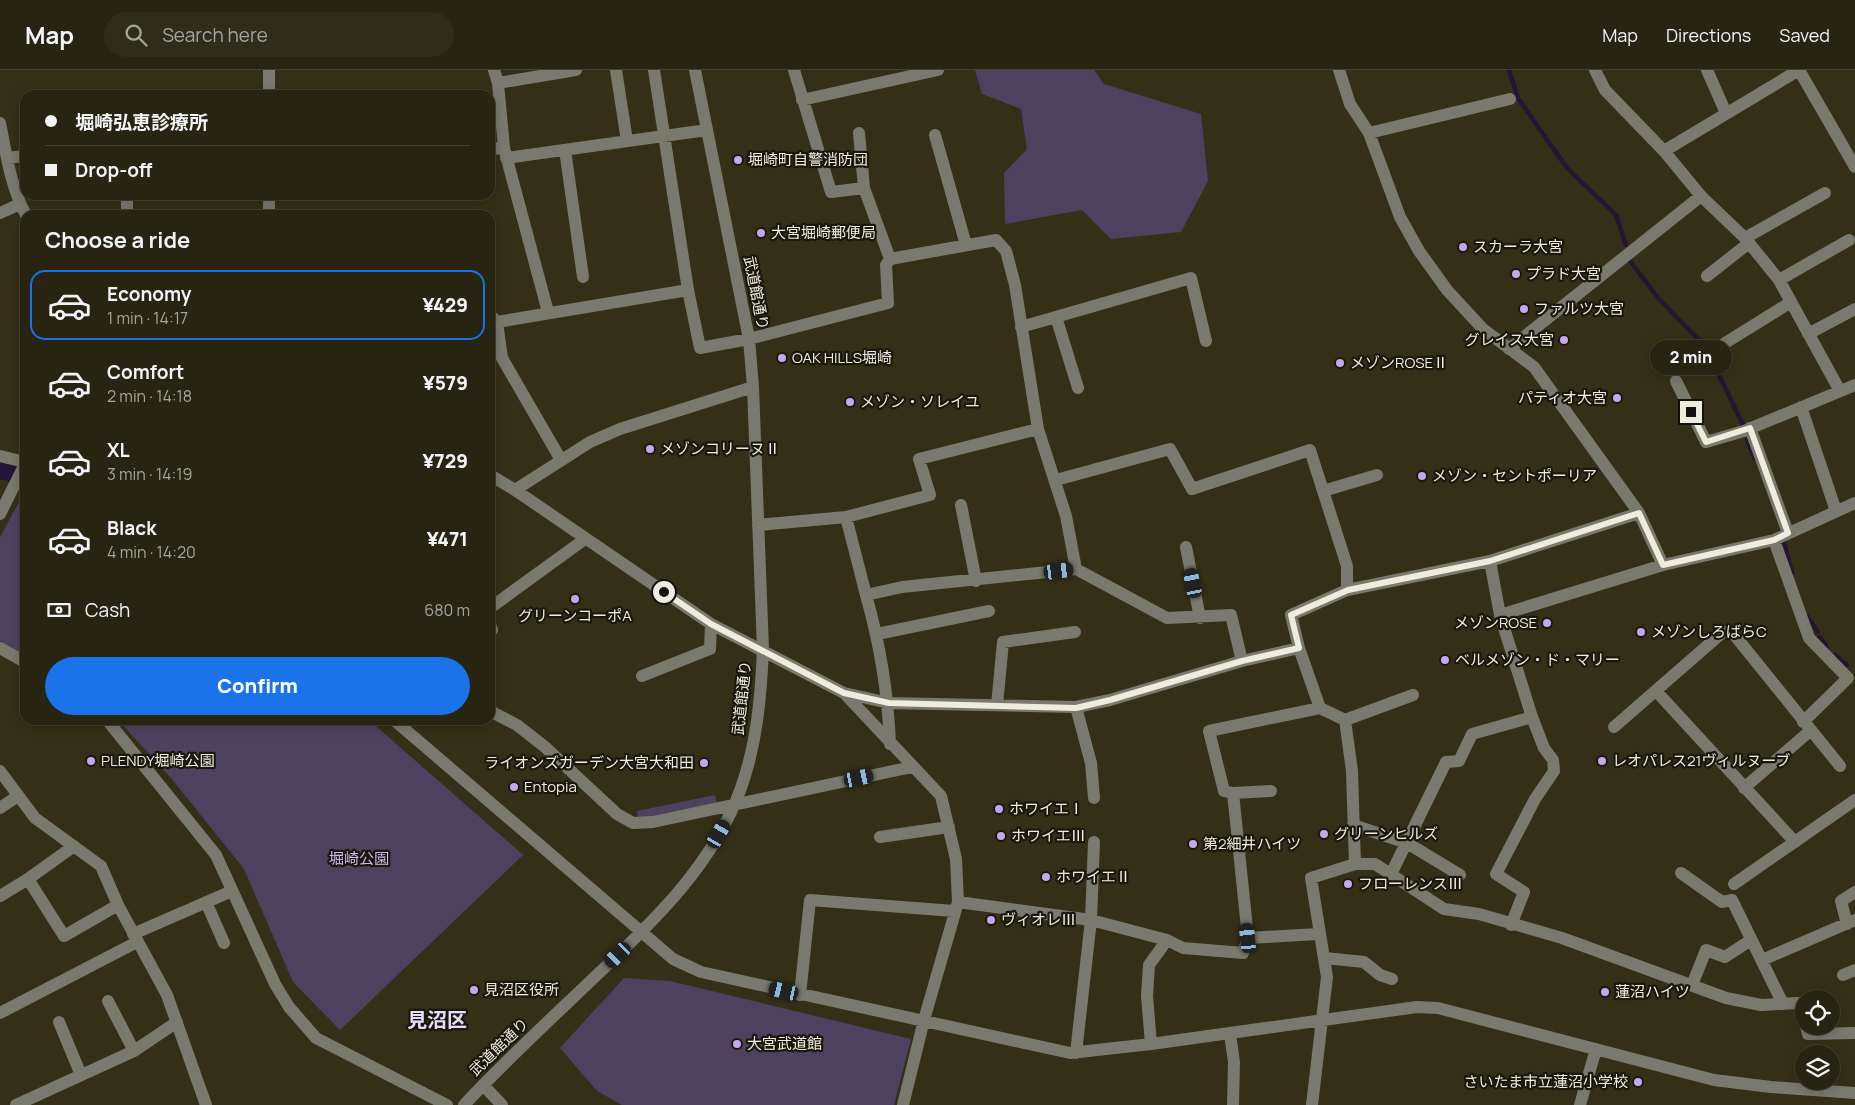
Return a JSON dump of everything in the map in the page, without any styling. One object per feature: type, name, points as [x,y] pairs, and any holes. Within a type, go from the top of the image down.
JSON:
[{"type":"street","points":[[269,70],[269,90]]},
{"type":"street","points":[[494,70],[498,83],[505,153],[548,312]]},
{"type":"street","points":[[498,83],[576,70]]},
{"type":"street","points":[[616,70],[627,141]]},
{"type":"street","points":[[654,70],[688,290],[700,348],[749,339],[888,303],[886,265],[890,259],[996,240],[1006,251],[1015,285],[1038,429],[1056,480],[1066,516],[1076,568]]},
{"type":"street","name":"武道館通り","points":[[464,1105],[642,931],[695,873],[726,822],[734,804],[741,788],[755,738],[763,649],[749,339],[695,70]]},
{"type":"street","points":[[794,70],[831,192],[864,188]]},
{"type":"street","points":[[802,100],[938,70]]},
{"type":"street","points":[[1339,70],[1350,104],[1369,133],[1400,217],[1419,251],[1447,290],[1483,329],[1534,367],[1639,513],[1663,565]]},
{"type":"street","points":[[1595,70],[1605,90],[1664,151],[1701,196],[1747,241],[1779,280],[1840,391]]},
{"type":"street","points":[[1707,70],[1726,113]]},
{"type":"street","points":[[1664,151],[1799,70],[1855,167]]},
{"type":"street","points":[[1369,133],[1510,99]]},
{"type":"street","points":[[0,123],[7,158],[5,171],[22,209],[0,213]]},
{"type":"street","points":[[495,150],[505,153],[565,150],[707,130]]},
{"type":"street","points":[[859,133],[864,188],[890,259]]},
{"type":"street","points":[[935,135],[966,245]]},
{"type":"street","points":[[565,150],[583,277]]},
{"type":"street","points":[[7,158],[20,157]]},
{"type":"street","points":[[1707,276],[1747,241],[1826,192]]},
{"type":"street","points":[[1509,349],[1701,196]]},
{"type":"street","points":[[1779,280],[1849,240]]},
{"type":"street","points":[[1021,327],[1191,278],[1206,341]]},
{"type":"street","points":[[495,320],[688,290]]},
{"type":"street","points":[[1724,343],[1791,302]]},
{"type":"street","points":[[1808,334],[1855,309]]},
{"type":"street","points":[[1056,317],[1078,388]]},
{"type":"street","points":[[495,328],[502,358],[561,460]]},
{"type":"street","points":[[1676,381],[1706,442],[1750,428],[1855,385]]},
{"type":"street","points":[[515,490],[590,442],[620,429],[752,387]]},
{"type":"street","points":[[1801,407],[1836,511]]},
{"type":"street","points":[[1750,428],[1788,533]]},
{"type":"street","points":[[758,525],[846,517],[930,495],[919,460],[1038,429]]},
{"type":"street","points":[[1056,480],[1170,449],[1192,489],[1310,450],[1347,566],[1348,590]]},
{"type":"street","points":[[0,456],[20,462]]},
{"type":"street","points":[[0,514],[20,473]]},
{"type":"street","points":[[1323,491],[1377,474]]},
{"type":"street","points":[[495,478],[711,624],[763,649],[844,693],[889,703],[998,704],[1076,708],[1110,700],[1242,661],[1299,648]]},
{"type":"street","points":[[1500,615],[1663,565],[1774,540],[1855,503]]},
{"type":"street","points":[[960,505],[976,581]]},
{"type":"street","points":[[1320,708],[1299,648],[1291,615],[1348,590],[1490,561],[1639,513]]},
{"type":"street","points":[[846,517],[877,634],[889,703],[890,744]]},
{"type":"street","points":[[495,604],[585,539]]},
{"type":"street","points":[[1744,788],[1807,726],[1848,678],[1809,638],[1774,540]]},
{"type":"street","points":[[1186,547],[1200,618]]},
{"type":"street","points":[[1490,561],[1500,615],[1532,717],[1544,748],[1553,760],[1554,771],[1535,799],[1496,874],[1524,892],[1511,925]]},
{"type":"street","points":[[866,595],[902,587],[976,581],[1076,568],[1167,618],[1200,618],[1231,615],[1242,661]]},
{"type":"street","points":[[877,634],[988,611]]},
{"type":"street","points":[[642,676],[710,649],[711,624]]},
{"type":"street","points":[[998,704],[1003,642],[1075,632]]},
{"type":"street","points":[[1614,727],[1723,632],[1732,632],[1840,766]]},
{"type":"street","points":[[0,648],[20,659]]},
{"type":"street","points":[[1656,691],[1795,842]]},
{"type":"street","points":[[844,693],[941,796],[956,859],[956,906],[924,1020],[903,1105]]},
{"type":"street","points":[[1271,791],[1233,794],[1224,791],[1209,731],[1320,708],[1346,720],[1413,695]]},
{"type":"street","points":[[1076,708],[1092,763],[1094,798]]},
{"type":"street","points":[[495,714],[517,725],[545,747],[617,814],[633,823],[653,822],[912,767]]},
{"type":"street","points":[[1391,874],[1446,762],[1459,761],[1472,734],[1532,717]]},
{"type":"street","points":[[1346,720],[1352,771],[1354,864]]},
{"type":"street","points":[[112,725],[216,855],[275,984],[289,1007],[316,1038],[447,1105]]},
{"type":"street","points":[[400,725],[642,931],[685,966],[701,972],[1076,1053],[1230,1034],[1417,1007],[1438,1008],[1714,1080],[1855,1094]]},
{"type":"street","points":[[0,771],[35,818],[101,866],[118,905],[167,995],[202,1104]]},
{"type":"street","points":[[800,994],[810,900],[956,906],[1091,920],[1166,940],[1183,948],[1243,953],[1248,938],[1233,794]]},
{"type":"street","points":[[0,808],[18,796]]},
{"type":"street","points":[[1734,884],[1855,800]]},
{"type":"street","points":[[1353,826],[1407,843],[1460,875]]},
{"type":"street","points":[[880,837],[949,827]]},
{"type":"street","points":[[1076,1053],[1091,920],[1094,842]]},
{"type":"street","points":[[0,896],[28,879],[74,846]]},
{"type":"street","points":[[1312,1105],[1327,977],[1325,958],[1318,934],[1311,878],[1354,864],[1375,864],[1444,909],[1479,914],[1511,925],[1562,938],[1726,998],[1761,1005],[1795,1003]]},
{"type":"street","points":[[1681,873],[1722,902],[1732,900],[1783,1004]]},
{"type":"street","points":[[28,879],[64,936],[118,905]]},
{"type":"street","points":[[0,1013],[135,938],[232,891]]},
{"type":"street","points":[[1762,960],[1851,922],[1841,901],[1855,892]]},
{"type":"street","points":[[206,902],[224,943]]},
{"type":"street","points":[[1248,938],[1318,934]]},
{"type":"street","points":[[1151,1044],[1147,996],[1149,965],[1166,940]]},
{"type":"street","points":[[1692,985],[1706,950],[1725,957],[1751,940]]},
{"type":"street","points":[[1325,958],[1364,962],[1380,975],[1392,979]]},
{"type":"street","points":[[108,1001],[134,1051]]},
{"type":"street","points":[[59,1022],[81,1075]]},
{"type":"street","points":[[16,1105],[134,1051],[177,1022]]},
{"type":"street","points":[[1840,1033],[1855,1033]]},
{"type":"street","points":[[1230,1034],[1234,1062],[1233,1105]]},
{"type":"street","points":[[1580,1105],[1596,1049]]},
{"type":"street","points":[[483,1085],[502,1105]]},
{"type":"green space","points":[[975,70],[1094,70],[1104,84],[1201,114],[1208,181],[1181,232],[1111,239],[1082,210],[1005,224],[1004,173],[1027,149],[1021,109],[982,94]]},
{"type":"green space","points":[[20,500],[20,653],[0,641],[0,537]]},
{"type":"green space","name":"堀崎公園","points":[[123,725],[375,725],[523,855],[340,1030],[293,982],[244,869],[171,778]]},
{"type":"green space","points":[[715,795],[717,804],[638,820],[637,811]]},
{"type":"green space","name":"大宮武道館","points":[[624,978],[670,981],[911,1039],[894,1105],[622,1105],[597,1091],[560,1048]]},
{"type":"waterway","points":[[1509,70],[1518,98],[1567,168],[1616,215],[1626,245]]},
{"type":"waterway","points":[[1630,261],[1659,299],[1705,346],[1743,425]]},
{"type":"waterway","points":[[1747,440],[1755,459]]},
{"type":"waterway","points":[[0,466],[13,469]]},
{"type":"waterway","points":[[1784,542],[1792,573]]},
{"type":"waterway","points":[[1807,616],[1818,632]]},
{"type":"waterway","points":[[1820,637],[1827,647]]},
{"type":"waterway","points":[[1835,655],[1847,665]]},
{"type":"place","name":"堀崎町自警消防団","points":[[738,160]]},
{"type":"place","name":"大宮堀崎郵便局","points":[[761,233]]},
{"type":"place","name":"スカーラ大宮","points":[[1463,247]]},
{"type":"place","name":"プラド大宮","points":[[1516,274]]},
{"type":"place","name":"ファルツ大宮","points":[[1524,309]]},
{"type":"place","name":"グレイス大宮","points":[[1564,340]]},
{"type":"place","name":"OAK HILLS堀崎","points":[[782,358]]},
{"type":"place","name":"メゾンROSEⅡ","points":[[1340,363]]},
{"type":"place","name":"パティオ大宮","points":[[1617,398]]},
{"type":"place","name":"メゾン・ソレイユ","points":[[850,402]]},
{"type":"place","name":"メゾンコリーヌⅡ","points":[[650,449]]},
{"type":"place","name":"メゾン・セントポーリア","points":[[1422,476]]},
{"type":"place","name":"グリーンコーポA","points":[[575,599]]},
{"type":"place","name":"メゾンROSE","points":[[1547,623]]},
{"type":"place","name":"メゾンしろばらC","points":[[1641,632]]},
{"type":"place","name":"ベルメゾン・ド・マリー","points":[[1445,660]]},
{"type":"place","name":"PLENDY堀崎公園","points":[[91,761]]},
{"type":"place","name":"レオパレス21ヴィルヌーブ","points":[[1602,761]]},
{"type":"place","name":"ライオンズガーデン大宮大和田","points":[[704,763]]},
{"type":"place","name":"Entopia","points":[[514,787]]},
{"type":"place","name":"ホワイエⅠ","points":[[999,809]]},
{"type":"place","name":"グリーンヒルズ","points":[[1324,834]]},
{"type":"place","name":"ホワイエⅢ","points":[[1001,836]]},
{"type":"place","name":"第2細井ハイツ","points":[[1193,844]]},
{"type":"place","name":"ホワイエⅡ","points":[[1046,877]]},
{"type":"place","name":"フローレンスⅢ","points":[[1348,884]]},
{"type":"place","name":"ヴィオレⅢ","points":[[991,920]]},
{"type":"place","name":"見沼区役所","points":[[474,990]]},
{"type":"place","name":"蓮沼ハイツ","points":[[1605,992]]},
{"type":"place","name":"大宮武道館","points":[[737,1044]]},
{"type":"place","name":"さいたま市立蓮沼小学校","points":[[1638,1082]]},
{"type":"district","name":"見沼区","points":[[437,1020]]},
{"type":"route","points":[[664,592],[711,624],[763,649],[844,693],[889,703],[998,704],[1076,708],[1110,700],[1242,661],[1299,648],[1291,615],[1348,590],[1490,561],[1639,513],[1663,565],[1774,540],[1788,533],[1750,428],[1706,442],[1691,412]]}]
